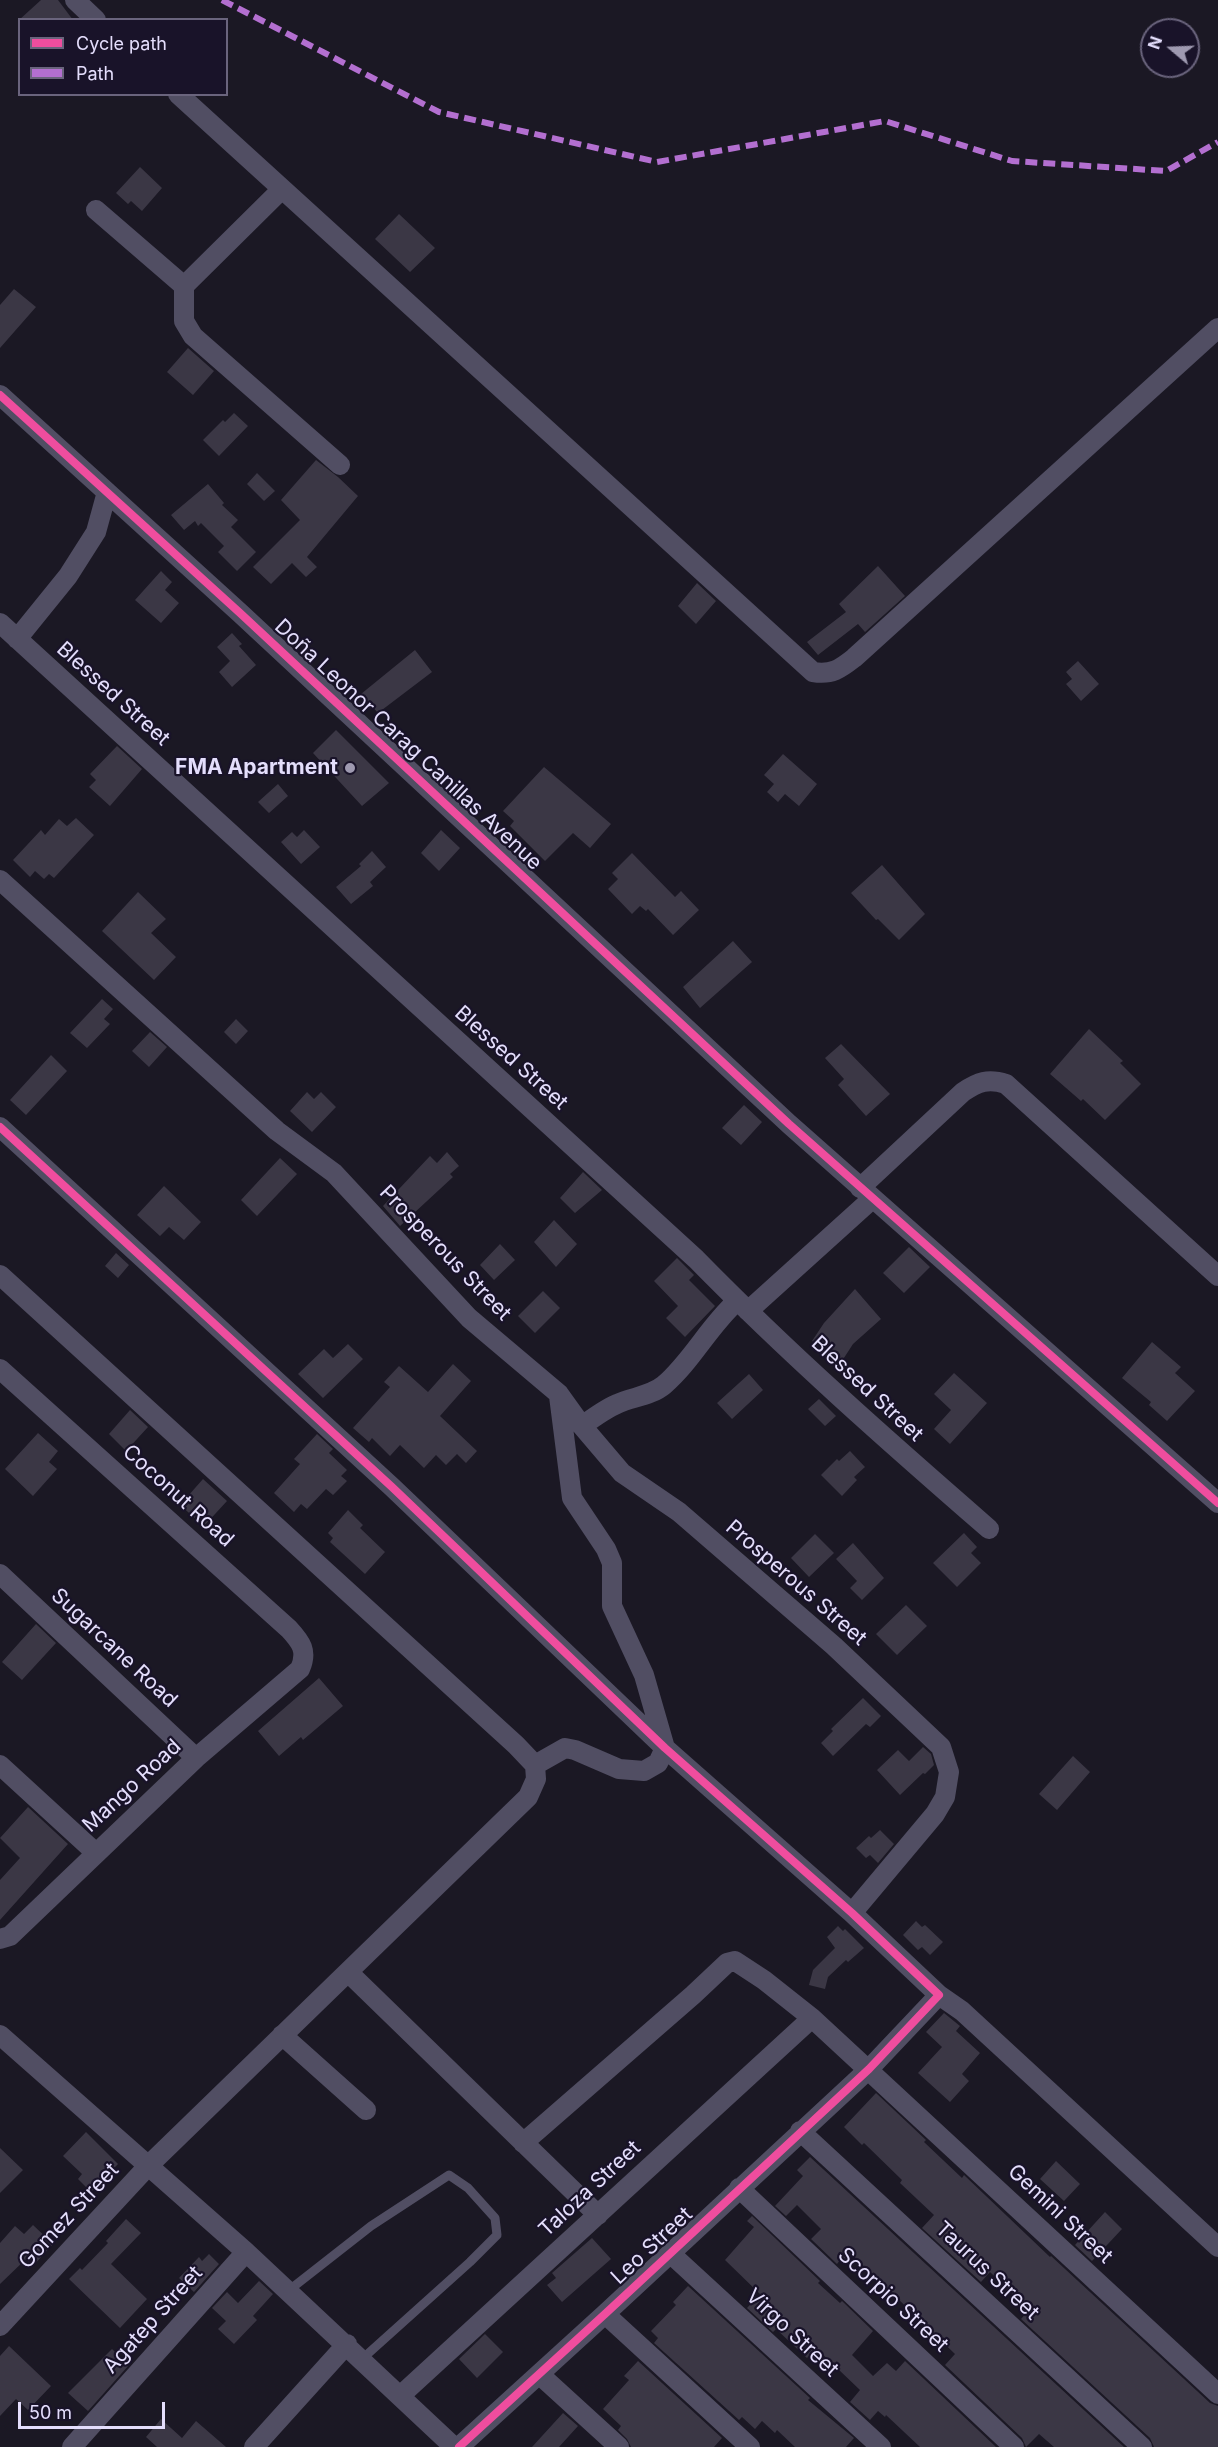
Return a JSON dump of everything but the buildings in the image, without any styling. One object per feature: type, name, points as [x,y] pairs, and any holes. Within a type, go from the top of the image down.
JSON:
[{"type":"street","points":[[75,0],[94,18]]},
{"type":"street","points":[[180,96],[813,672],[824,674],[838,671],[854,658],[1218,328]]},
{"type":"street","points":[[281,190],[184,286],[184,321],[193,336],[340,465]]},
{"type":"street","points":[[96,210],[184,286]]},
{"type":"street","name":"Doña Leonor Carag Canillas Avenue","points":[[0,395],[240,613],[789,1124],[1218,1503]]},
{"type":"street","points":[[17,639],[68,576],[96,532],[106,492]]},
{"type":"street","name":"Blessed Street","points":[[0,623],[687,1251],[742,1306],[899,1451],[989,1529]]},
{"type":"street","name":"Prosperous Street","points":[[0,880],[278,1131],[334,1173],[469,1318],[559,1394],[582,1426],[622,1473],[679,1512],[834,1646],[941,1748],[949,1772],[945,1797],[935,1814],[852,1913]]},
{"type":"street","points":[[582,1426],[614,1405],[653,1392],[663,1386],[719,1318],[742,1306],[866,1193],[963,1092],[978,1082],[995,1080],[1006,1084],[1218,1276]]},
{"type":"street","points":[[0,1127],[392,1487],[665,1748],[852,1913],[939,1995],[962,2011],[1218,2247]]},
{"type":"street","points":[[0,1275],[400,1638],[535,1765],[565,1748],[596,1758],[618,1769],[644,1771],[658,1763],[665,1748],[644,1675],[612,1606],[612,1563],[606,1548],[572,1498],[559,1394]]},
{"type":"street","name":"Coconut Road","points":[[0,1369],[289,1629],[303,1649],[305,1656],[300,1669]]},
{"type":"street","name":"Sugarcane Road","points":[[0,1574],[196,1758]]},
{"type":"street","name":"Mango Road","points":[[0,1939],[10,1936],[196,1758],[300,1669]]},
{"type":"street","points":[[0,1765],[96,1853]]},
{"type":"street","name":"Gomez Street","points":[[0,2326],[149,2165],[528,1797],[536,1779],[535,1765]]},
{"type":"street","name":"Gemini Street","points":[[523,2143],[727,1963],[735,1961],[812,2018],[868,2068],[1218,2394]]},
{"type":"street","points":[[348,1971],[598,2215]]},
{"type":"street","name":"Leo Street","points":[[459,2447],[670,2254],[868,2068],[939,1995]]},
{"type":"street","name":"Taloza Street","points":[[400,2396],[812,2018]]},
{"type":"street","points":[[0,2035],[246,2252],[347,2344],[454,2447]]},
{"type":"street","points":[[282,2035],[366,2110]]},
{"type":"street","name":"Taurus Street","points":[[800,2131],[1142,2447]]},
{"type":"street","name":"Scorpio Street","points":[[739,2188],[1014,2447]]},
{"type":"street","name":"Agatep Street","points":[[72,2447],[246,2252]]},
{"type":"street","name":"Virgo Street","points":[[670,2254],[881,2447]]},
{"type":"street","points":[[605,2314],[750,2447]]},
{"type":"street","points":[[254,2447],[347,2344]]},
{"type":"street","points":[[539,2374],[619,2447]]},
{"type":"lane","points":[[288,2291],[371,2226],[449,2175],[468,2188],[495,2218],[496,2235],[470,2262],[362,2359]]},
{"type":"marked path","points":[[222,0],[439,112],[657,162],[885,121],[1012,161],[1166,171],[1218,142]]},
{"type":"cycle path","points":[[0,395],[240,613],[789,1124],[1218,1503]]},
{"type":"cycle path","points":[[0,1127],[392,1487],[665,1748],[852,1913],[939,1995],[869,2069],[459,2447]]},
{"type":"place","name":"FMA Apartment","points":[[350,768]]}]
